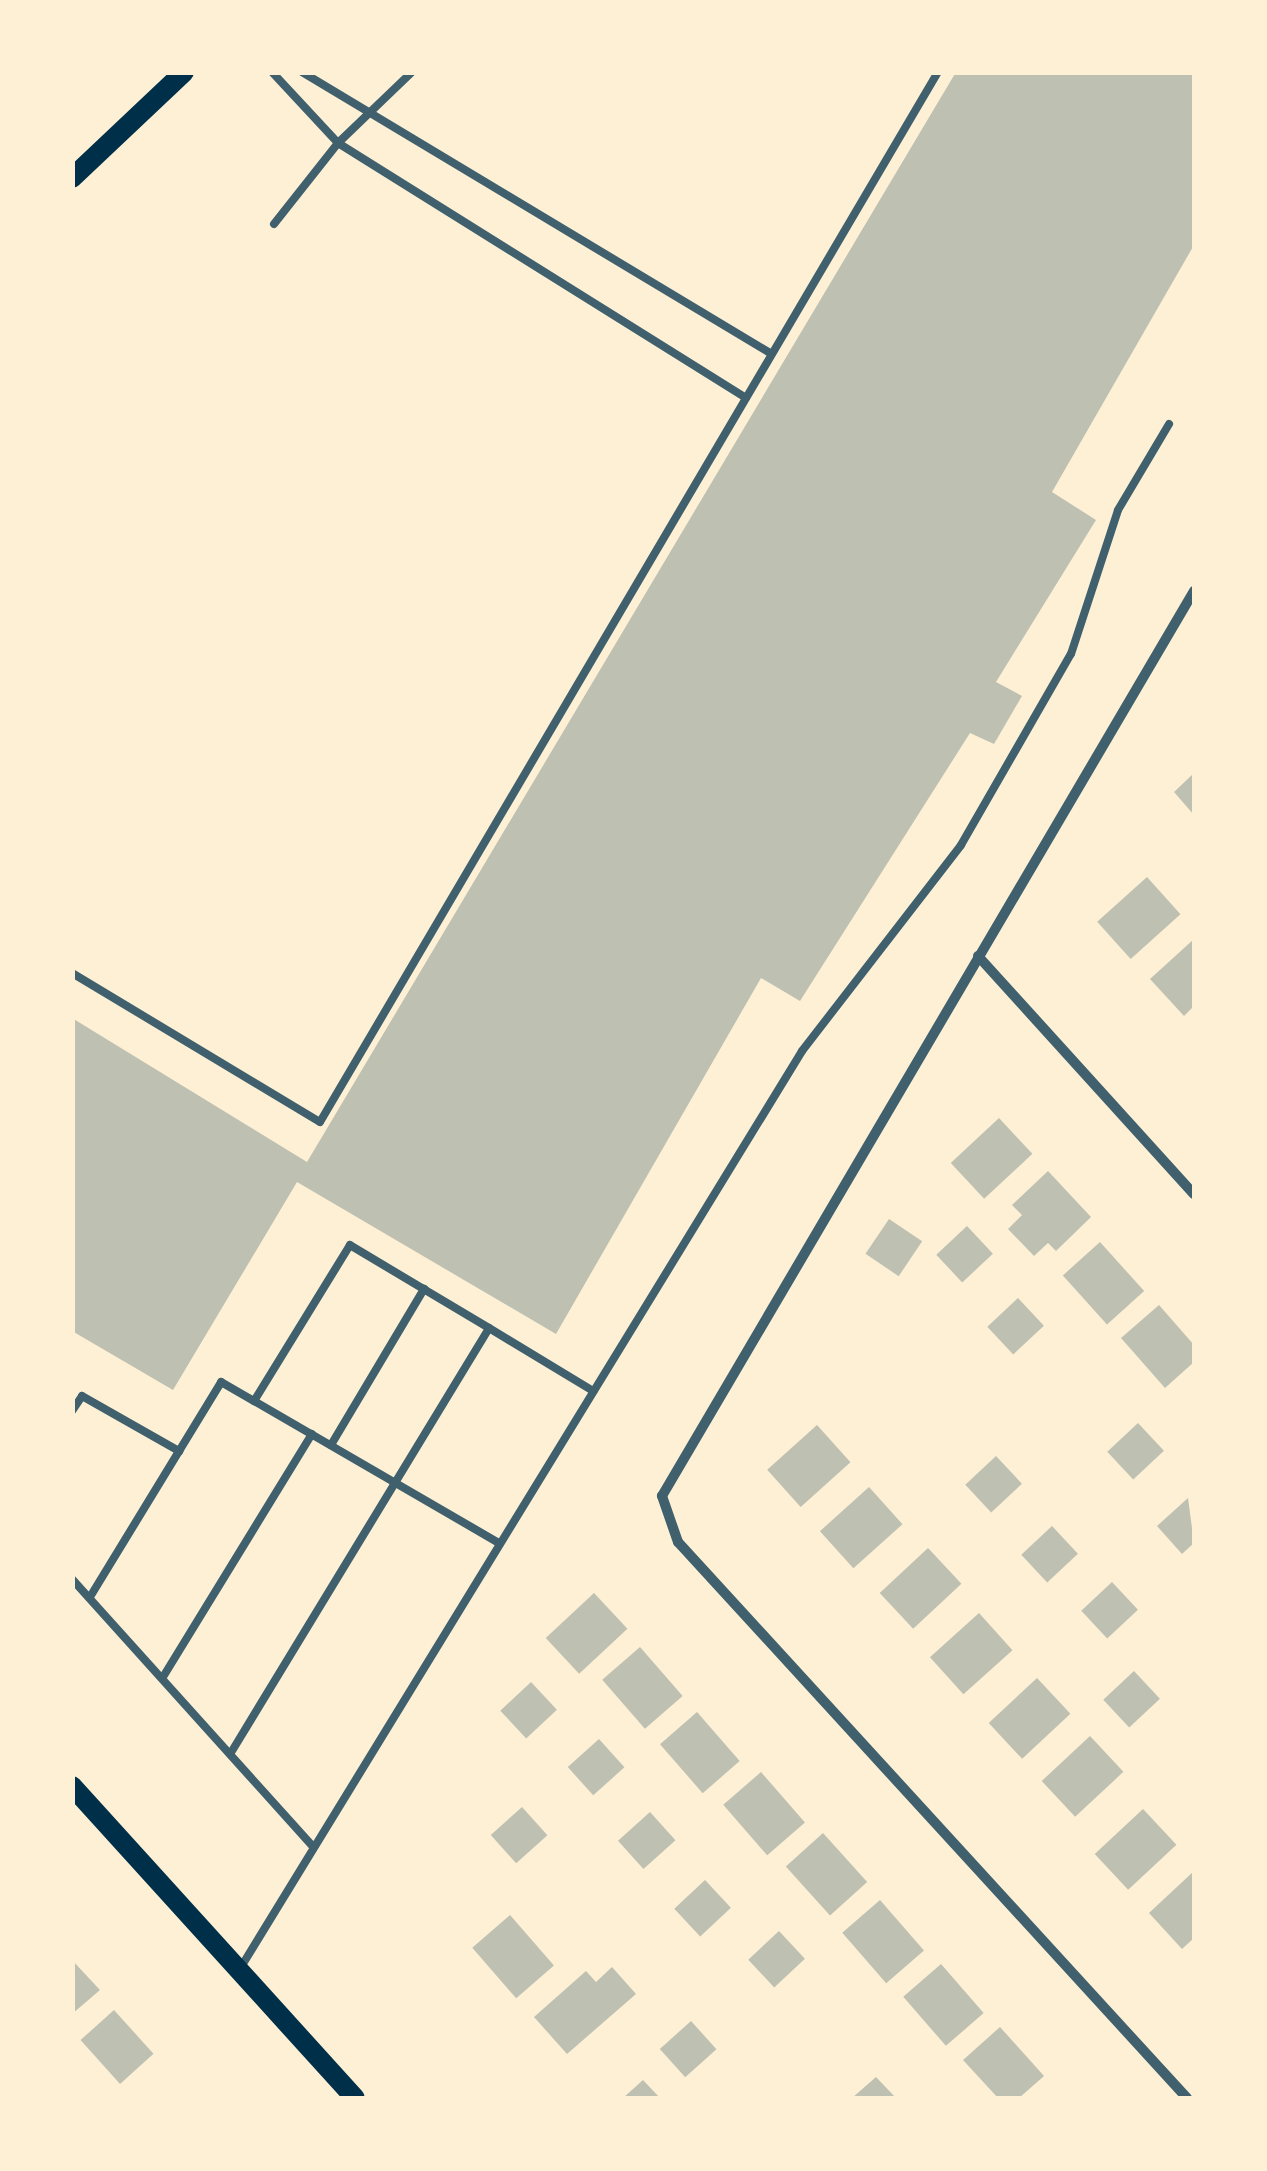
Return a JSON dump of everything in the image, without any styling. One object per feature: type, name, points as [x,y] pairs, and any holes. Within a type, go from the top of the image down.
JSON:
[{"type":"main road","points":[[72,178],[184,72]]},
{"type":"main road","points":[[72,1786],[355,2098]]},
{"type":"street","points":[[1187,2098],[664,1517],[669,1478],[1194,592]]},
{"type":"street","points":[[978,956],[1194,1194]]},
{"type":"lane","points":[[272,72],[338,143],[746,398]]},
{"type":"lane","points":[[302,72],[366,117],[770,353]]},
{"type":"lane","points":[[274,224],[338,143],[412,72]]},
{"type":"lane","points":[[72,973],[320,1122],[938,72]]},
{"type":"lane","points":[[239,1971],[802,1051],[961,845],[1071,654],[1118,510],[1170,424]]},
{"type":"lane","points":[[254,1401],[350,1246],[593,1390]]},
{"type":"lane","points":[[331,1445],[424,1289]]},
{"type":"lane","points":[[232,1751],[489,1328]]},
{"type":"lane","points":[[90,1597],[221,1382],[500,1543]]},
{"type":"lane","points":[[72,1412],[77,1394],[179,1451]]},
{"type":"lane","points":[[164,1677],[312,1434]]},
{"type":"lane","points":[[72,1579],[232,1751],[312,1846]]},
{"type":"building","points":[[956,72],[1194,72],[1194,245],[1052,492],[1096,520],[996,682],[1022,696],[994,744],[970,733],[800,1001],[761,978],[556,1334],[297,1182],[173,1390],[72,1331],[72,1018],[307,1162]]},
{"type":"building","points":[[1194,773],[1194,815],[1174,792]]},
{"type":"building","points":[[1147,877],[1180,914],[1131,959],[1097,922]]},
{"type":"building","points":[[1194,939],[1194,1006],[1184,1016],[1150,979]]},
{"type":"building","points":[[999,1118],[1032,1154],[984,1199],[951,1163]]},
{"type":"building","points":[[1048,1171],[1091,1217],[1056,1251],[1048,1243],[1034,1256],[1008,1229],[1022,1215],[1012,1205]]},
{"type":"building","points":[[889,1219],[922,1241],[899,1276],[866,1254]]},
{"type":"building","points":[[967,1226],[993,1254],[962,1282],[936,1255]]},
{"type":"building","points":[[1100,1242],[1144,1291],[1107,1325],[1063,1275]]},
{"type":"building","points":[[1018,1298],[1044,1326],[1013,1354],[987,1327]]},
{"type":"building","points":[[1159,1305],[1194,1345],[1194,1362],[1165,1388],[1121,1338]]},
{"type":"building","points":[[1138,1423],[1164,1451],[1133,1479],[1107,1452]]},
{"type":"building","points":[[817,1425],[850,1462],[801,1507],[767,1470]]},
{"type":"building","points":[[996,1456],[1022,1484],[991,1512],[965,1485]]},
{"type":"building","points":[[869,1487],[902,1524],[853,1568],[820,1531]]},
{"type":"building","points":[[1188,1498],[1194,1543],[1182,1554],[1157,1526]]},
{"type":"building","points":[[1052,1526],[1078,1554],[1047,1582],[1021,1555]]},
{"type":"building","points":[[928,1548],[961,1584],[913,1629],[880,1593]]},
{"type":"building","points":[[1112,1582],[1138,1610],[1107,1638],[1081,1611]]},
{"type":"building","points":[[594,1593],[627,1629],[579,1674],[546,1638]]},
{"type":"building","points":[[979,1613],[1012,1650],[963,1694],[930,1657]]},
{"type":"building","points":[[640,1647],[683,1696],[645,1729],[602,1680]]},
{"type":"building","points":[[1134,1671],[1160,1699],[1129,1727],[1103,1700]]},
{"type":"building","points":[[1037,1678],[1070,1714],[1022,1759],[989,1723]]},
{"type":"building","points":[[531,1682],[557,1710],[526,1738],[500,1711]]},
{"type":"building","points":[[697,1712],[740,1761],[703,1793],[660,1744]]},
{"type":"building","points":[[1090,1736],[1123,1772],[1075,1817],[1042,1781]]},
{"type":"building","points":[[599,1739],[624,1767],[593,1795],[568,1767]]},
{"type":"building","points":[[761,1772],[805,1823],[767,1855],[723,1805]]},
{"type":"building","points":[[522,1807],[547,1835],[516,1863],[491,1835]]},
{"type":"building","points":[[1143,1809],[1176,1845],[1128,1890],[1095,1854]]},
{"type":"building","points":[[650,1812],[675,1840],[643,1869],[618,1841]]},
{"type":"building","points":[[823,1833],[867,1882],[830,1916],[786,1866]]},
{"type":"building","points":[[1194,1871],[1194,1938],[1182,1949],[1149,1913]]},
{"type":"building","points":[[705,1880],[731,1908],[700,1936],[674,1909]]},
{"type":"building","points":[[880,1900],[924,1951],[886,1983],[842,1933]]},
{"type":"building","points":[[510,1915],[554,1966],[516,1998],[472,1948]]},
{"type":"building","points":[[779,1931],[805,1959],[774,1987],[748,1960]]},
{"type":"building","points":[[72,1960],[100,1990],[72,2014]]},
{"type":"building","points":[[941,1964],[984,2013],[946,2046],[903,1997]]},
{"type":"building","points":[[612,1967],[636,1994],[567,2054],[534,2017],[586,1971],[596,1982]]},
{"type":"building","points":[[114,2010],[153,2054],[120,2084],[81,2040]]},
{"type":"building","points":[[691,2021],[716,2049],[685,2077],[660,2049]]},
{"type":"building","points":[[1000,2027],[1044,2076],[1019,2098],[998,2098],[963,2060]]},
{"type":"building","points":[[876,2077],[896,2098],[852,2098]]},
{"type":"building","points":[[643,2080],[660,2098],[623,2098]]}]
